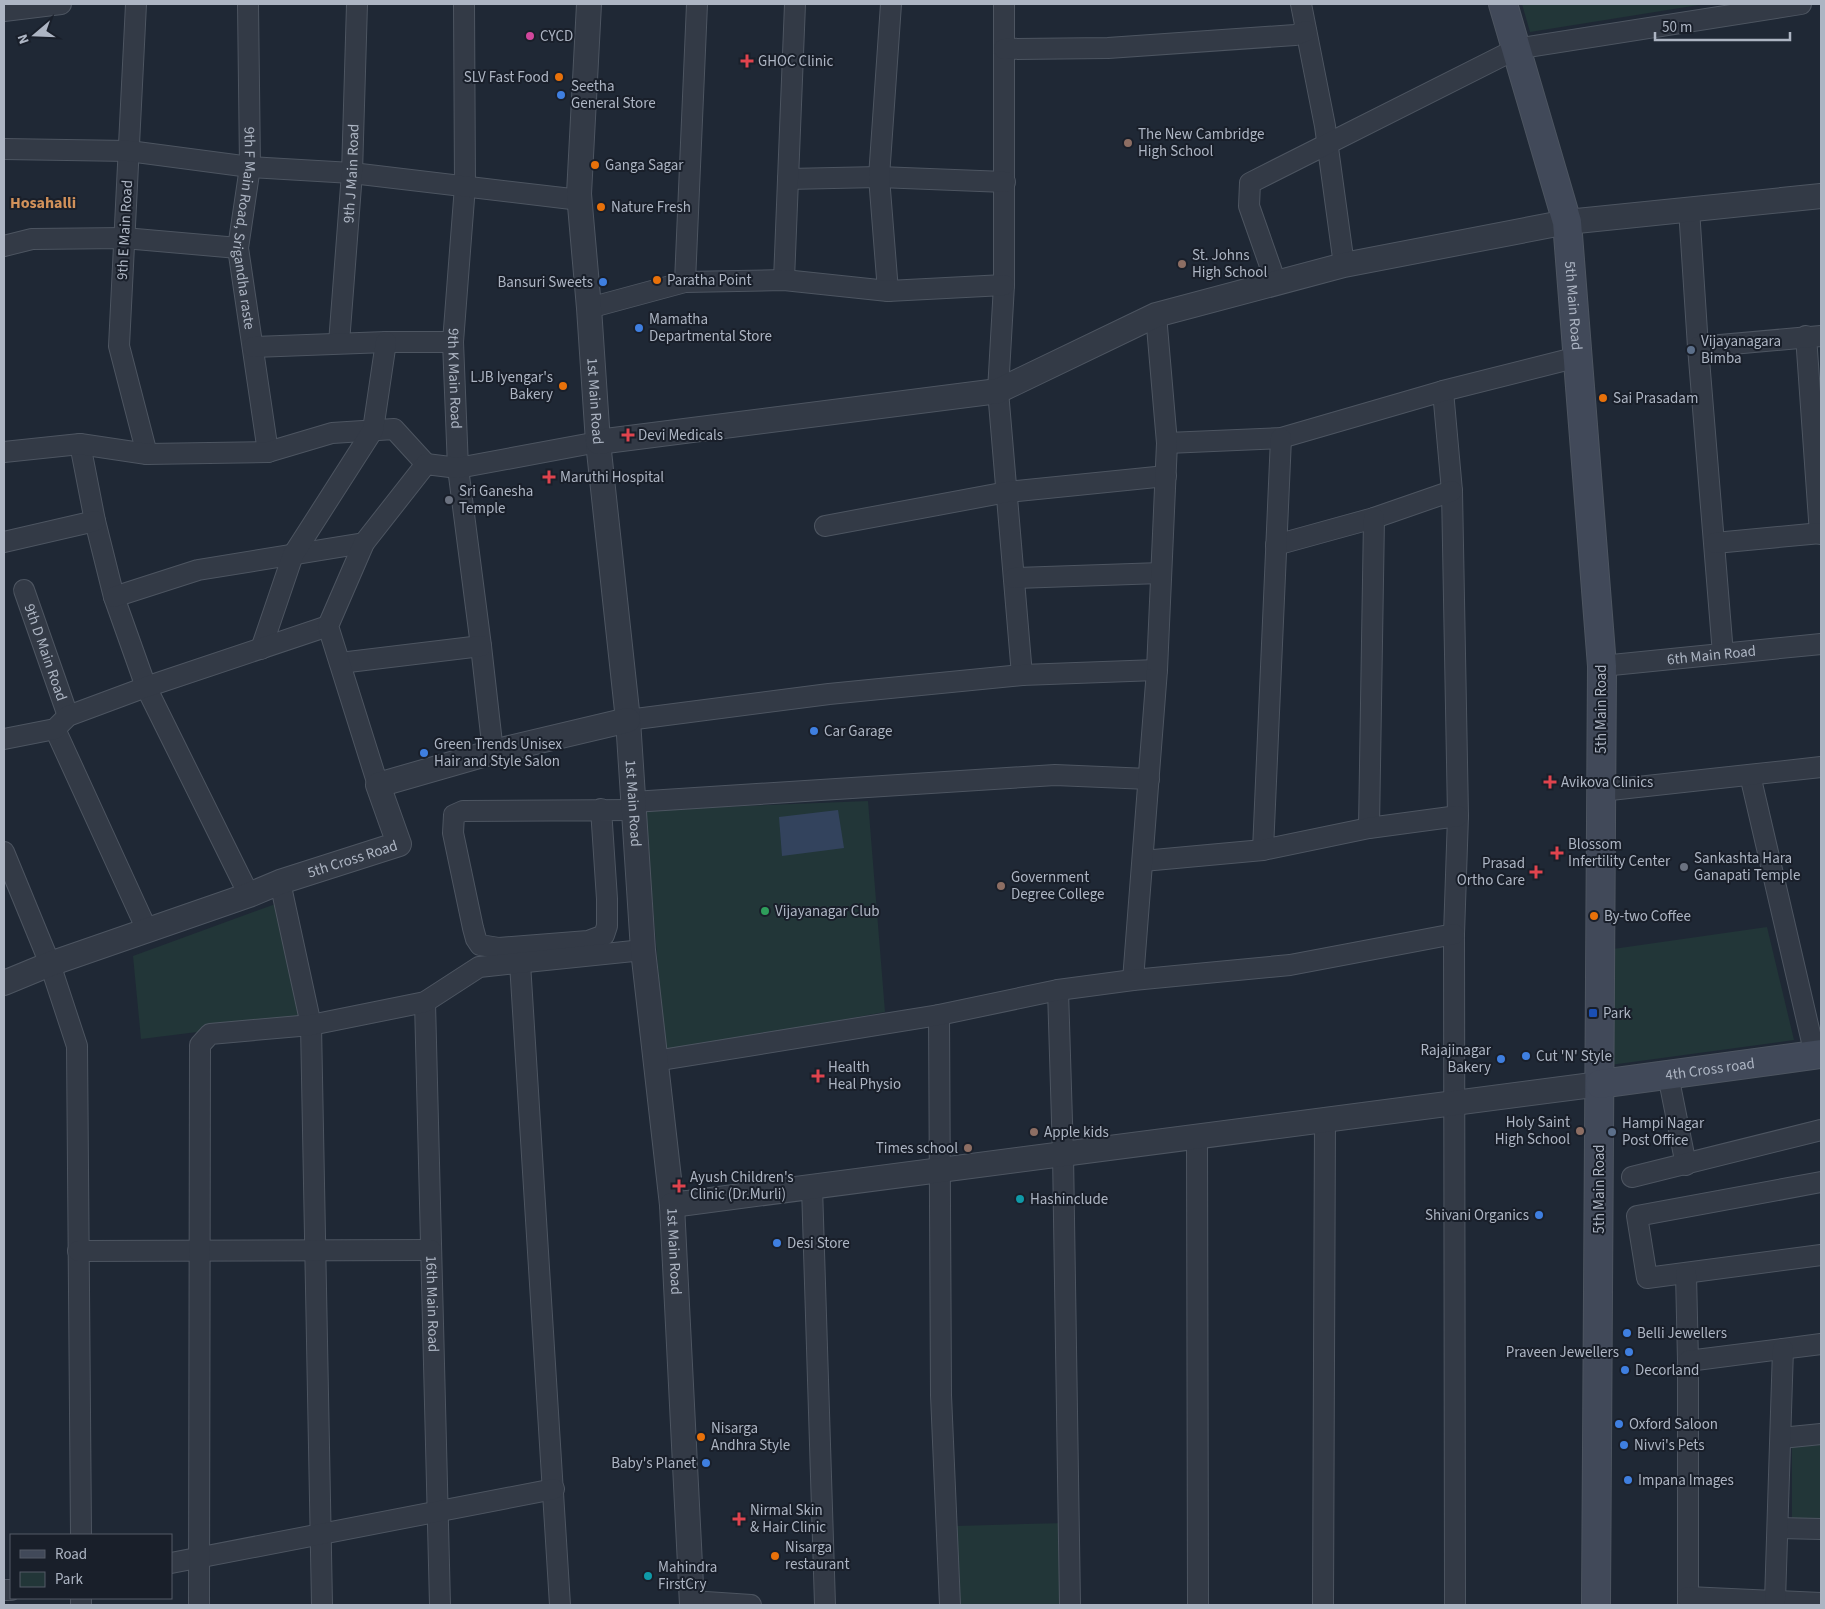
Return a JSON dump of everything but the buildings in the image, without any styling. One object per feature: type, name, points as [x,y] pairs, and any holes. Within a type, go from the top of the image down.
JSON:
[{"type":"main road","name":"5th Main Road","points":[[1503,4],[1568,222],[1602,666],[1596,1605]]},
{"type":"main road","name":"4th Cross road","points":[[1600,1084],[1818,1055]]},
{"type":"street","points":[[10,8],[60,4]]},
{"type":"street","name":"9th E Main Road","points":[[136,4],[119,346],[147,454]]},
{"type":"street","name":"9th F Main Road, Srigandha raste","points":[[248,4],[250,167],[238,248],[268,452]]},
{"type":"street","name":"9th J Main Road","points":[[339,343],[352,174],[357,4]]},
{"type":"street","name":"9th K Main Road","points":[[464,4],[465,186],[453,342],[458,468],[481,646],[492,752]]},
{"type":"street","name":"1st Main Road","points":[[589,4],[579,194],[598,442],[628,720],[643,950],[672,1205],[691,1604]]},
{"type":"street","points":[[685,282],[696,4]]},
{"type":"street","points":[[784,280],[796,4]]},
{"type":"street","points":[[888,291],[880,177],[891,4]]},
{"type":"street","points":[[1004,4],[1004,285],[998,391],[1022,675]]},
{"type":"street","points":[[1301,4],[1328,144],[1344,265]]},
{"type":"street","points":[[1276,283],[1249,206],[1250,183],[1516,49],[1801,4]]},
{"type":"street","points":[[1004,49],[1108,48],[1295,35],[1306,31]]},
{"type":"street","points":[[4,149],[129,151],[250,167],[352,174],[580,200]]},
{"type":"street","points":[[788,179],[880,177],[1004,182]]},
{"type":"street","points":[[4,452],[80,444],[147,454],[268,452],[332,433],[394,429],[426,464],[458,468],[598,442],[998,391],[1156,315],[1344,265],[1568,222],[1821,196]]},
{"type":"street","points":[[1689,209],[1698,347],[1724,654]]},
{"type":"street","points":[[4,246],[32,239],[124,238],[238,248]]},
{"type":"street","points":[[589,308],[685,282],[784,280],[888,291],[1004,285]]},
{"type":"street","points":[[1133,980],[1144,861],[1157,670],[1166,476],[1167,443],[1156,315]]},
{"type":"street","points":[[1698,347],[1814,336],[1821,533],[1715,543]]},
{"type":"street","points":[[261,649],[293,555],[373,430],[386,342]]},
{"type":"street","points":[[253,347],[339,343],[453,342]]},
{"type":"street","points":[[1167,443],[1281,438],[1443,391],[1578,357]]},
{"type":"street","points":[[1443,391],[1452,491],[1458,816],[1454,934],[1455,1605]]},
{"type":"street","points":[[1264,850],[1281,438]]},
{"type":"street","points":[[80,444],[95,521],[114,597],[146,687],[250,895]]},
{"type":"street","points":[[426,464],[364,543],[328,626],[378,785],[492,752],[628,720],[829,694],[1022,675],[1157,670]]},
{"type":"street","points":[[825,526],[1007,492],[1166,476]]},
{"type":"street","points":[[1276,545],[1374,518],[1452,491]]},
{"type":"street","points":[[1370,828],[1374,518]]},
{"type":"street","points":[[4,542],[95,521]]},
{"type":"street","points":[[114,597],[198,570],[364,543]]},
{"type":"street","points":[[1014,578],[1161,573]]},
{"type":"street","name":"9th D Main Road","points":[[24,590],[62,722],[148,930]]},
{"type":"street","points":[[4,739],[62,722],[146,687],[328,626]]},
{"type":"street","name":"6th Main Road","points":[[1602,666],[1821,644]]},
{"type":"street","points":[[340,664],[481,646]]},
{"type":"street","points":[[1601,791],[1821,767]]},
{"type":"street","points":[[601,810],[608,898],[607,926],[604,934],[588,941],[499,948],[480,946],[473,928],[453,833],[454,815],[463,811],[601,810],[633,804],[1055,775],[1149,779]]},
{"type":"street","points":[[1750,775],[1818,1055]]},
{"type":"street","name":"5th Cross Road","points":[[4,983],[50,964],[250,895],[280,882],[399,844],[378,785]]},
{"type":"street","points":[[1144,861],[1264,850],[1370,828],[1458,816]]},
{"type":"street","points":[[4,852],[50,964],[76,1046],[81,1534]]},
{"type":"street","points":[[280,882],[311,1025],[322,1605]]},
{"type":"street","points":[[655,1061],[939,1015],[1058,990],[1133,980],[1290,965],[1454,934]]},
{"type":"street","points":[[199,1605],[198,1251],[200,1045],[210,1034],[311,1025],[425,1002],[479,967],[643,950]]},
{"type":"street","points":[[520,963],[560,1605]]},
{"type":"street","points":[[1058,990],[1063,1154],[1070,1605]]},
{"type":"street","name":"16th Main Road","points":[[425,1002],[440,1605]]},
{"type":"street","points":[[939,1015],[941,1395],[950,1605]]},
{"type":"street","points":[[1668,1075],[1686,1165]]},
{"type":"street","points":[[672,1205],[1600,1084]]},
{"type":"street","points":[[1323,1605],[1325,1120]]},
{"type":"street","points":[[1632,1177],[1821,1130]]},
{"type":"street","points":[[1198,1137],[1198,1605]]},
{"type":"street","points":[[1821,1182],[1637,1216],[1646,1278],[1821,1255]]},
{"type":"street","points":[[812,1187],[825,1605]]},
{"type":"street","points":[[78,1250],[316,1252],[431,1250]]},
{"type":"street","points":[[1686,1274],[1688,1601],[1776,1601],[1821,1604]]},
{"type":"street","points":[[1688,1361],[1821,1344]]},
{"type":"street","points":[[1776,1601],[1783,1349]]},
{"type":"street","points":[[1781,1438],[1821,1434]]},
{"type":"street","points":[[172,1563],[554,1489]]},
{"type":"street","points":[[1779,1528],[1821,1529]]},
{"type":"street","points":[[691,1604],[751,1605]]},
{"type":"green space","points":[[1522,4],[1705,4],[1530,32]]},
{"type":"green space","name":"Vijayanagar Club","points":[[868,801],[885,1012],[665,1052],[645,810]]},
{"type":"green space","points":[[281,902],[302,1019],[141,1039],[133,956]]},
{"type":"green space","points":[[1767,927],[1794,1040],[1610,1065],[1613,949]]},
{"type":"green space","points":[[1821,1445],[1821,1525],[1792,1524],[1792,1447]]},
{"type":"green space","points":[[1065,1523],[1066,1605],[959,1605],[956,1526]]},
{"type":"water","points":[[838,810],[844,848],[782,856],[779,817]]},
{"type":"place","name":"CYCD","points":[[530,36]]},
{"type":"place","name":"GHOC Clinic","points":[[747,61]]},
{"type":"place","name":"SLV Fast Food","points":[[559,77]]},
{"type":"place","name":"Seetha General Store","points":[[561,95]]},
{"type":"place","name":"The New Cambridge High School","points":[[1128,143]]},
{"type":"place","name":"Ganga Sagar","points":[[595,165]]},
{"type":"place","name":"Nature Fresh","points":[[601,207]]},
{"type":"place","name":"St. Johns High School","points":[[1182,264]]},
{"type":"place","name":"Paratha Point","points":[[657,280]]},
{"type":"place","name":"Bansuri Sweets","points":[[603,282]]},
{"type":"place","name":"Mamatha Departmental Store","points":[[639,328]]},
{"type":"place","name":"Vijayanagara Bimba","points":[[1691,350]]},
{"type":"place","name":"LJB Iyengar's Bakery","points":[[563,386]]},
{"type":"place","name":"Sai Prasadam","points":[[1603,398]]},
{"type":"place","name":"Devi Medicals","points":[[628,435]]},
{"type":"place","name":"Maruthi Hospital","points":[[549,477]]},
{"type":"place","name":"Sri Ganesha Temple","points":[[449,500]]},
{"type":"place","name":"Car Garage","points":[[814,731]]},
{"type":"place","name":"Green Trends Unisex Hair and Style Salon","points":[[424,753]]},
{"type":"place","name":"Avikova Clinics","points":[[1550,782]]},
{"type":"place","name":"Blossom Infertility Center","points":[[1557,853]]},
{"type":"place","name":"Sankashta Hara Ganapati Temple","points":[[1684,867]]},
{"type":"place","name":"Prasad Ortho Care","points":[[1536,872]]},
{"type":"place","name":"Government Degree College","points":[[1001,886]]},
{"type":"place","name":"Vijayanagar Club","points":[[765,911]]},
{"type":"place","name":"By-two Coffee","points":[[1594,916]]},
{"type":"place","name":"Park","points":[[1593,1013]]},
{"type":"place","name":"Cut 'N' Style","points":[[1526,1056]]},
{"type":"place","name":"Rajajinagar Bakery","points":[[1501,1059]]},
{"type":"place","name":"Health Heal Physio","points":[[818,1076]]},
{"type":"place","name":"Holy Saint High School","points":[[1580,1131]]},
{"type":"place","name":"Apple kids","points":[[1034,1132]]},
{"type":"place","name":"Hampi Nagar Post Office","points":[[1612,1132]]},
{"type":"place","name":"Times school","points":[[968,1148]]},
{"type":"place","name":"Ayush Children's Clinic (Dr.Murli)","points":[[679,1186]]},
{"type":"place","name":"Hashinclude","points":[[1020,1199]]},
{"type":"place","name":"Shivani Organics","points":[[1539,1215]]},
{"type":"place","name":"Desi Store","points":[[777,1243]]},
{"type":"place","name":"Belli Jewellers","points":[[1627,1333]]},
{"type":"place","name":"Praveen Jewellers","points":[[1629,1352]]},
{"type":"place","name":"Decorland","points":[[1625,1370]]},
{"type":"place","name":"Oxford Saloon","points":[[1619,1424]]},
{"type":"place","name":"Nisarga Andhra Style","points":[[701,1437]]},
{"type":"place","name":"Nivvi's Pets","points":[[1624,1445]]},
{"type":"place","name":"Baby's Planet","points":[[706,1463]]},
{"type":"place","name":"Impana Images","points":[[1628,1480]]},
{"type":"place","name":"Nirmal Skin & Hair Clinic","points":[[739,1519]]},
{"type":"place","name":"Nisarga restaurant","points":[[775,1556]]},
{"type":"place","name":"Mahindra FirstCry","points":[[648,1576]]},
{"type":"district","name":"Hosahalli","points":[[43,203]]}]
